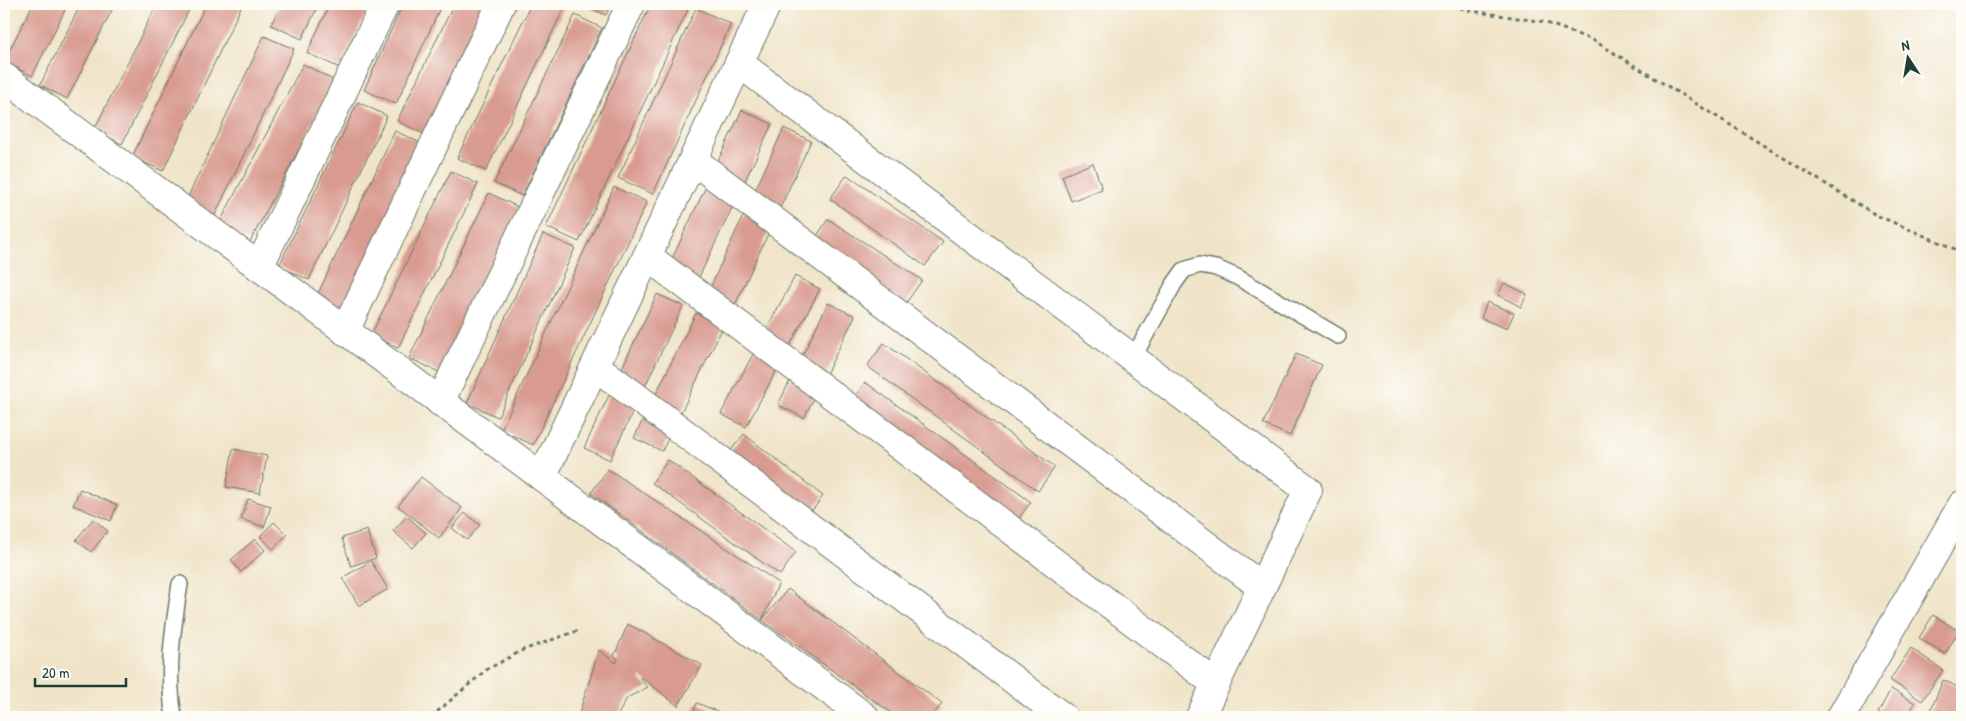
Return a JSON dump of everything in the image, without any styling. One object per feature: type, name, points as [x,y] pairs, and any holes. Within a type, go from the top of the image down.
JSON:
[{"type":"street","points":[[259,267],[385,4]]},
{"type":"street","points":[[345,331],[501,4]]},
{"type":"street","points":[[440,402],[630,4]]},
{"type":"street","points":[[542,477],[767,4]]},
{"type":"street","points":[[740,63],[1308,490],[1200,717]]},
{"type":"street","points":[[4,77],[865,717]]},
{"type":"street","points":[[693,160],[1262,587]]},
{"type":"street","points":[[647,256],[1216,684]]},
{"type":"street","points":[[594,366],[1062,717]]},
{"type":"street","points":[[1841,717],[1962,505]]},
{"type":"lane","points":[[1133,358],[1174,284],[1184,270],[1200,265],[1216,268],[1237,277],[1338,336]]},
{"type":"lane","points":[[174,717],[171,701],[170,648],[180,584]]},
{"type":"path","points":[[1445,4],[1472,11],[1544,22],[1593,40],[1876,215],[1962,252]]},
{"type":"path","points":[[431,717],[486,670],[523,650],[580,630]]},
{"type":"building","points":[[33,4],[68,4],[32,76],[4,61]]},
{"type":"building","points":[[81,4],[115,4],[67,99],[40,85]]},
{"type":"building","points":[[157,4],[192,4],[122,144],[94,130]]},
{"type":"building","points":[[206,4],[242,5],[163,171],[132,157]]},
{"type":"building","points":[[281,4],[319,4],[302,39],[271,25]]},
{"type":"building","points":[[330,4],[370,4],[340,68],[307,53]]},
{"type":"building","points":[[403,4],[442,4],[396,104],[364,90]]},
{"type":"building","points":[[454,4],[492,4],[428,136],[397,121]]},
{"type":"building","points":[[531,4],[566,4],[486,171],[457,158]]},
{"type":"building","points":[[581,4],[611,4],[606,15]]},
{"type":"building","points":[[651,4],[690,5],[579,242],[546,227]]},
{"type":"building","points":[[696,8],[731,24],[653,194],[618,178]]},
{"type":"building","points":[[575,15],[602,28],[522,196],[494,183]]},
{"type":"building","points":[[264,36],[294,49],[214,217],[185,203]]},
{"type":"building","points":[[303,64],[335,81],[250,242],[218,226]]},
{"type":"building","points":[[358,102],[387,116],[309,280],[279,266]]},
{"type":"building","points":[[742,110],[772,124],[690,296],[661,282]]},
{"type":"building","points":[[784,128],[811,141],[728,320],[701,307]]},
{"type":"building","points":[[395,131],[425,145],[345,314],[315,300]]},
{"type":"building","points":[[1093,163],[1102,189],[1071,201],[1062,176]]},
{"type":"building","points":[[451,171],[478,184],[398,348],[371,335]]},
{"type":"building","points":[[847,175],[943,242],[925,266],[830,199]]},
{"type":"building","points":[[614,187],[647,202],[533,445],[501,430]]},
{"type":"building","points":[[489,193],[520,208],[441,373],[409,358]]},
{"type":"building","points":[[828,219],[922,280],[906,303],[813,242]]},
{"type":"building","points":[[543,234],[575,248],[498,417],[467,403]]},
{"type":"building","points":[[795,276],[820,289],[746,427],[721,414]]},
{"type":"building","points":[[1504,283],[1527,294],[1521,307],[1498,295]]},
{"type":"building","points":[[657,294],[683,306],[610,460],[584,448]]},
{"type":"building","points":[[1487,302],[1514,313],[1507,329],[1481,318]]},
{"type":"building","points":[[828,303],[855,316],[804,418],[778,405]]},
{"type":"building","points":[[696,313],[723,327],[662,451],[634,438]]},
{"type":"building","points":[[884,343],[1055,467],[1038,491],[867,366]]},
{"type":"building","points":[[1296,354],[1322,365],[1290,436],[1263,424]]},
{"type":"building","points":[[865,382],[1031,502],[1016,522],[851,402]]},
{"type":"building","points":[[744,434],[823,496],[808,516],[728,454]]},
{"type":"building","points":[[233,449],[267,456],[260,493],[226,487]]},
{"type":"building","points":[[668,460],[796,552],[780,575],[652,483]]},
{"type":"building","points":[[608,469],[779,583],[762,620],[591,493]]},
{"type":"building","points":[[421,477],[462,508],[439,538],[398,506]]},
{"type":"building","points":[[80,489],[117,505],[111,521],[73,505]]},
{"type":"building","points":[[248,499],[271,506],[264,527],[241,519]]},
{"type":"building","points":[[465,513],[480,525],[467,540],[452,528]]},
{"type":"building","points":[[407,516],[426,533],[413,548],[393,531]]},
{"type":"building","points":[[93,519],[108,531],[91,552],[76,540]]},
{"type":"building","points":[[274,522],[287,535],[273,549],[260,536]]},
{"type":"building","points":[[367,530],[376,558],[351,566],[342,538]]},
{"type":"building","points":[[255,539],[265,550],[241,572],[231,560]]},
{"type":"building","points":[[371,561],[388,589],[359,606],[342,578]]},
{"type":"building","points":[[788,589],[942,704],[931,717],[897,717],[762,620]]},
{"type":"building","points":[[1933,615],[1959,631],[1945,654],[1919,638]]},
{"type":"building","points":[[628,624],[702,665],[678,706],[641,677],[640,680],[648,687],[627,698],[617,717],[578,717],[599,650],[616,663],[618,659],[614,656]]},
{"type":"building","points":[[1911,648],[1943,670],[1922,701],[1890,680]]},
{"type":"building","points":[[1943,680],[1962,689],[1962,717],[1944,717],[1930,712]]},
{"type":"building","points":[[1891,689],[1915,703],[1907,717],[1884,717],[1878,713]]},
{"type":"building","points":[[697,703],[731,717],[691,717]]}]
